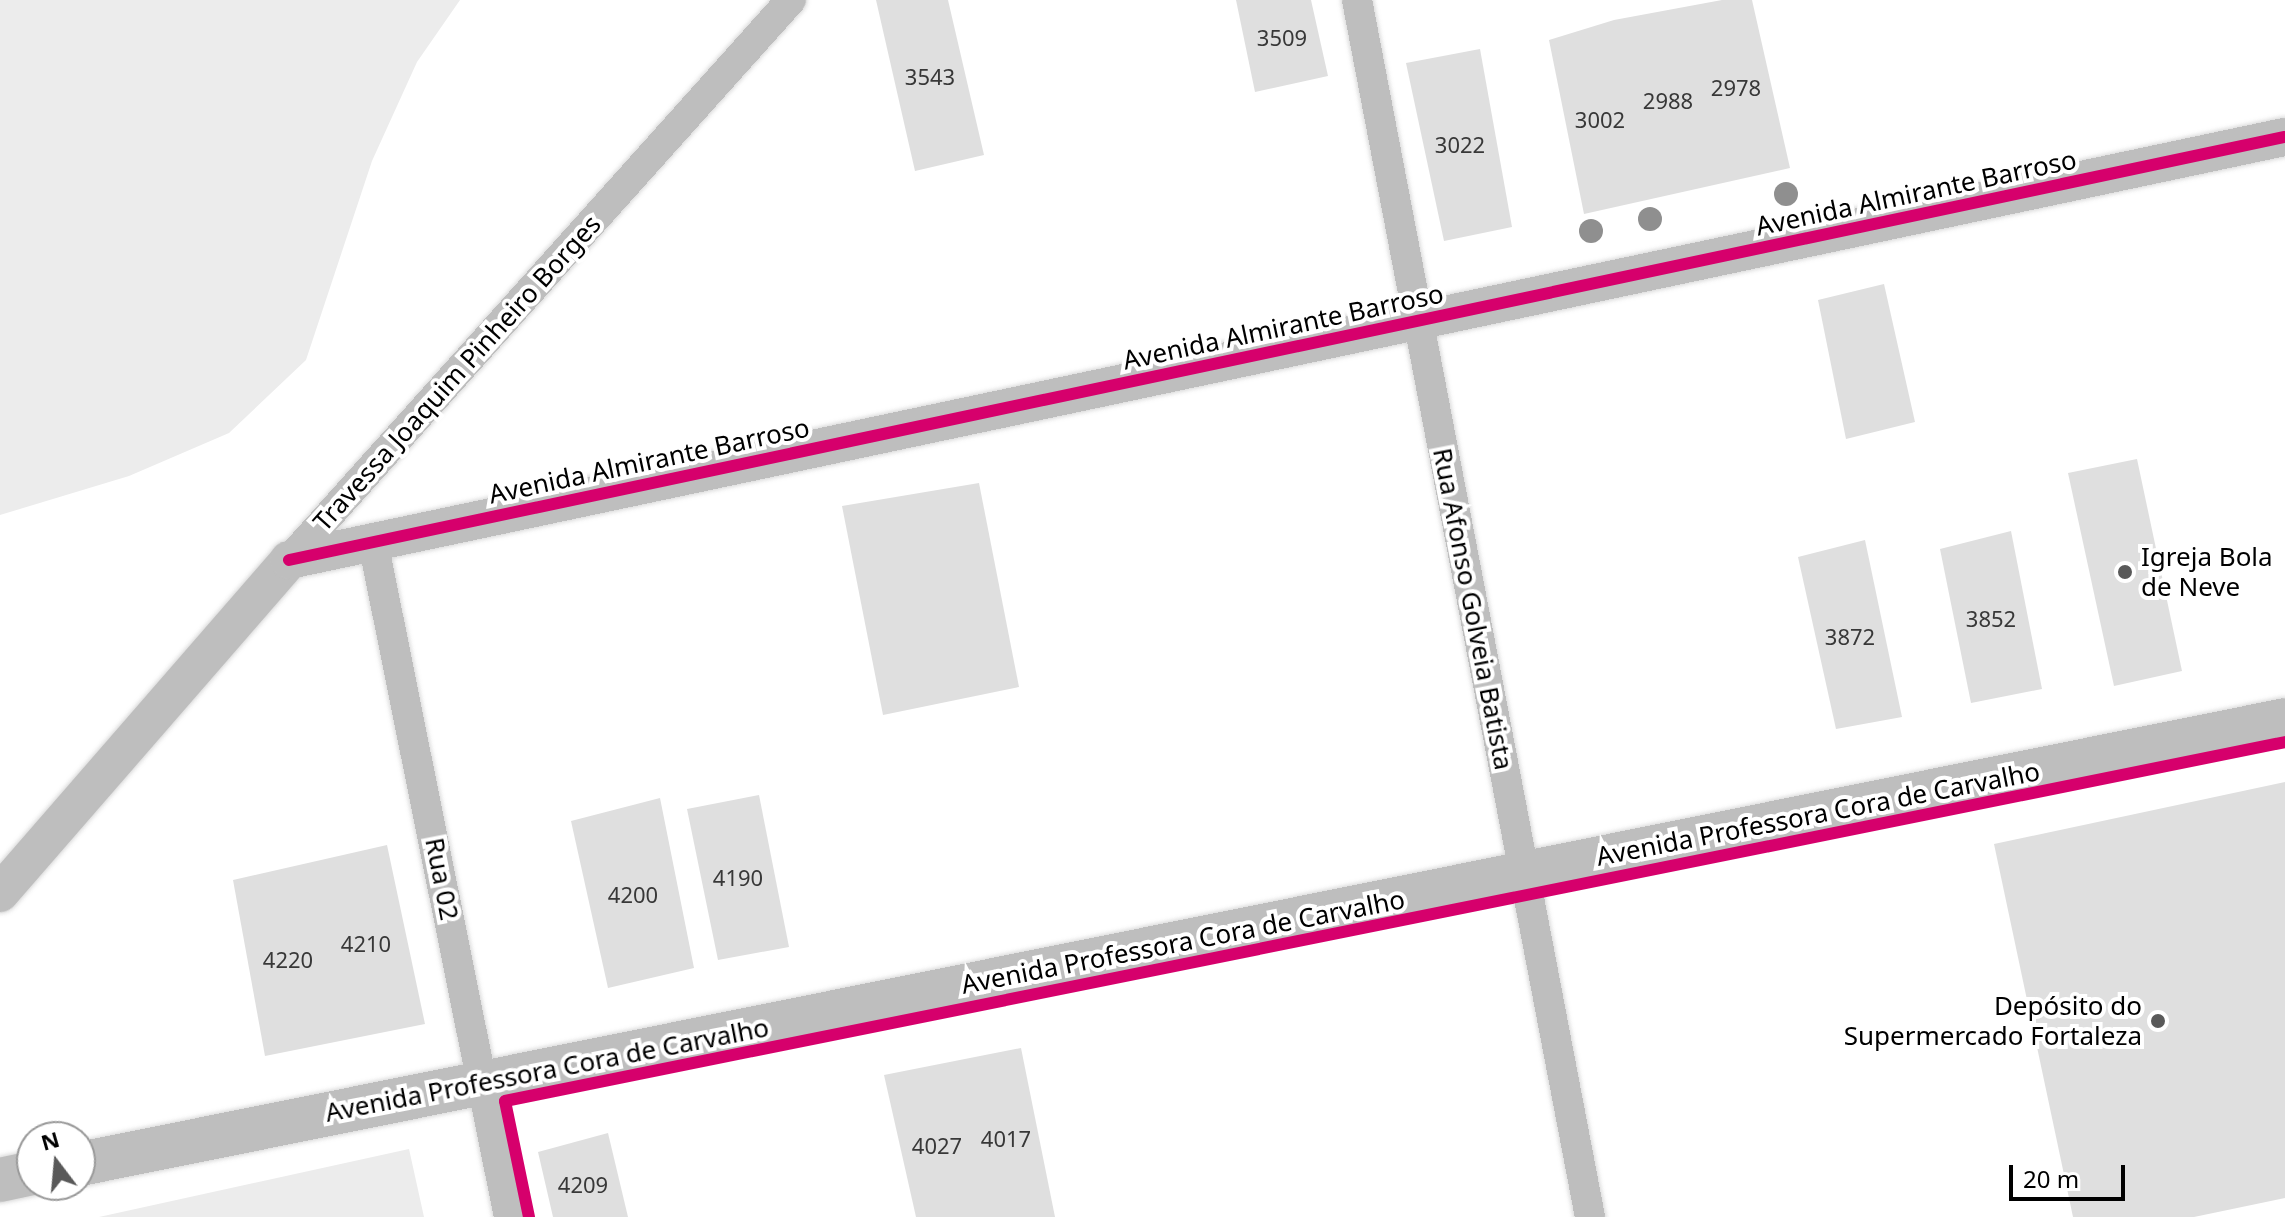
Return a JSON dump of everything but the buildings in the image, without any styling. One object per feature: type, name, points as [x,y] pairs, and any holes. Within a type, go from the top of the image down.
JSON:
[{"type":"main road","name":"Avenida Professora Cora de Carvalho","points":[[96,1161],[2285,720]]},
{"type":"street","name":"Travessa Joaquim Pinheiro Borges","points":[[0,893],[289,560],[791,0]]},
{"type":"street","name":"Rua Afonso Golveia Batista","points":[[1357,0],[1590,1217]]},
{"type":"street","name":"Avenida Almirante Barroso","points":[[289,560],[2285,137]]},
{"type":"street","name":"Rua 02","points":[[373,542],[509,1217]]},
{"type":"shaded area","points":[[0,0],[460,0],[417,62],[372,161],[306,360],[229,433],[129,476],[0,515]]},
{"type":"shaded area","points":[[409,1149],[424,1217],[99,1217]]},
{"type":"cycle path","points":[[289,560],[2285,137]]},
{"type":"cycle path","points":[[529,1217],[505,1101],[2285,742]]},
{"type":"place","name":"Igreja Bola de Neve","points":[[2125,572]]},
{"type":"place","name":"Depósito do Supermercado Fortaleza","points":[[2158,1021]]}]
